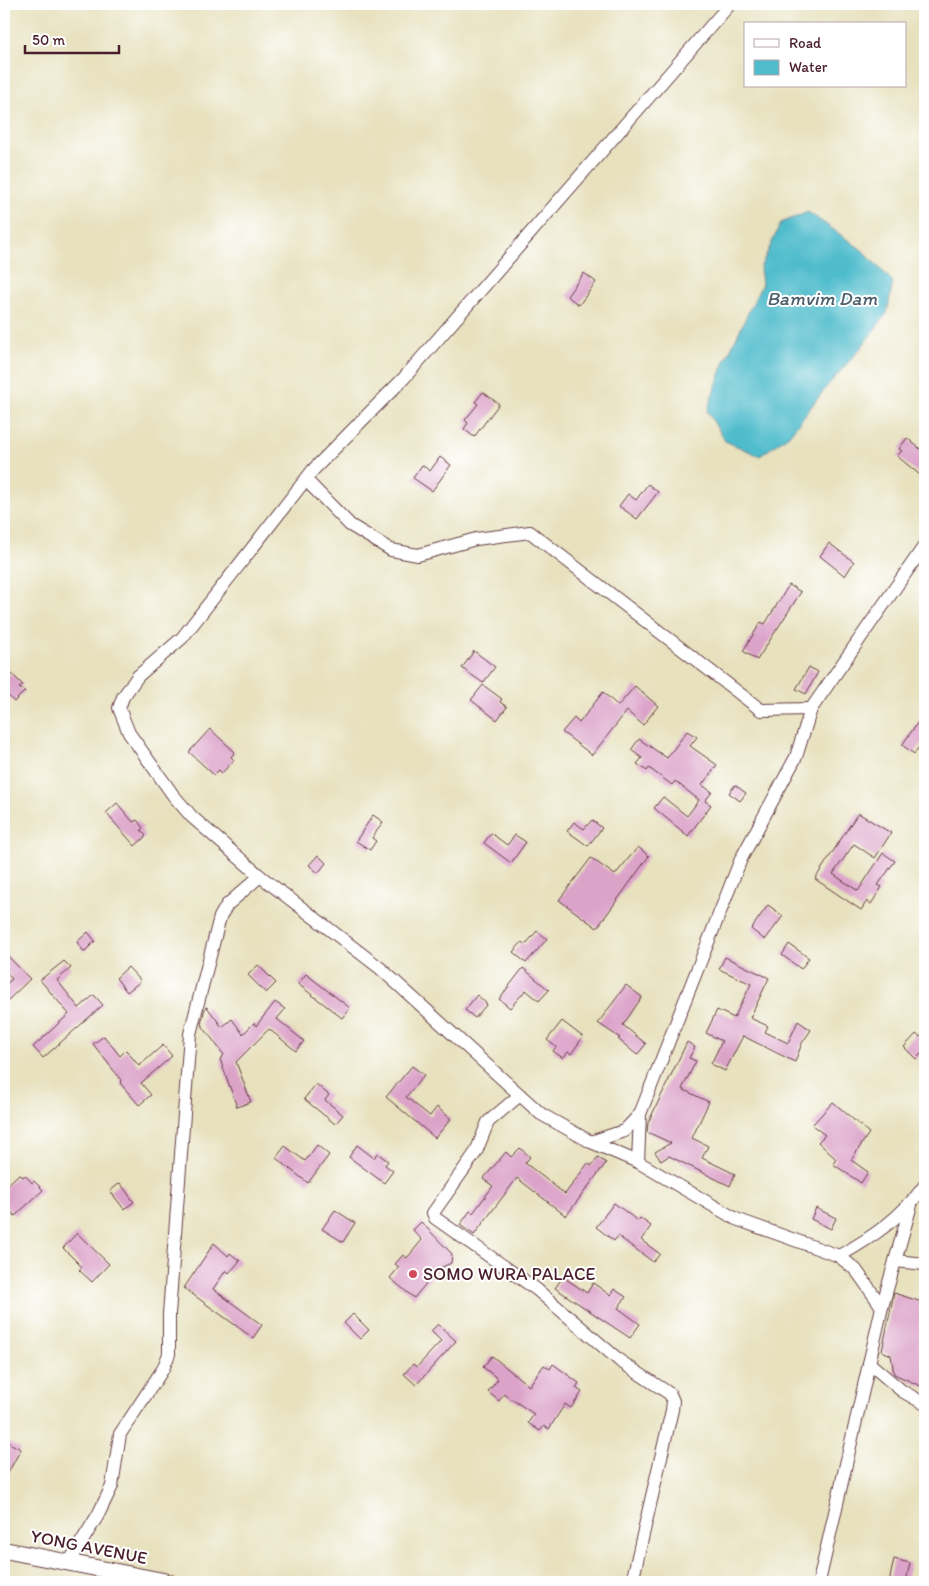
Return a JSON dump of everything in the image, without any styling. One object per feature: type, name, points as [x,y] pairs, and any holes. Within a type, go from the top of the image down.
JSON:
[{"type":"street","points":[[730,4],[404,378],[306,480],[182,638],[138,676],[123,697],[119,708],[129,733],[173,795],[192,817],[260,876],[380,968],[541,1114],[591,1142],[638,1162],[736,1219],[839,1256],[856,1270],[882,1307]]},
{"type":"street","points":[[306,480],[350,524],[391,550],[418,555],[476,540],[530,532],[761,710],[811,709]]},
{"type":"street","points":[[638,1162],[640,1114],[741,859],[796,757],[811,709],[925,545]]},
{"type":"street","points":[[68,1564],[98,1515],[112,1486],[120,1434],[163,1369],[168,1354],[172,1257],[190,1034],[220,917],[227,905],[260,876]]},
{"type":"street","points":[[520,1095],[488,1122],[476,1152],[433,1213],[435,1218],[536,1289],[620,1361],[670,1394],[673,1401],[672,1410],[632,1582]]},
{"type":"street","points":[[591,1142],[624,1131],[640,1114]]},
{"type":"street","points":[[839,1256],[872,1238],[911,1205],[925,1185]]},
{"type":"street","points":[[819,1582],[882,1307],[911,1205]]},
{"type":"street","points":[[895,1261],[925,1264]]},
{"type":"street","points":[[869,1363],[902,1391],[925,1404]]},
{"type":"street","name":"YONG AVENUE","points":[[4,1550],[168,1582]]},
{"type":"water","name":"Bamvim Dam","points":[[808,212],[861,249],[893,282],[887,313],[789,435],[760,456],[725,441],[707,411],[725,361],[762,284],[760,268],[781,223]]},
{"type":"building","points":[[584,273],[596,282],[579,305],[567,296]]},
{"type":"building","points":[[483,392],[499,404],[474,437],[464,429],[468,423],[465,420],[478,404],[475,402]]},
{"type":"building","points":[[907,438],[925,453],[925,479],[897,456],[902,451],[899,449]]},
{"type":"building","points":[[440,457],[451,465],[432,491],[413,478],[422,465],[430,471]]},
{"type":"building","points":[[648,484],[658,492],[637,519],[619,506],[628,494],[636,500]]},
{"type":"building","points":[[829,543],[854,562],[845,576],[820,556]]},
{"type":"building","points":[[789,585],[801,592],[757,660],[743,651],[761,622],[765,624]]},
{"type":"building","points":[[474,651],[495,667],[483,683],[462,668]]},
{"type":"building","points":[[809,667],[818,672],[806,694],[796,689]]},
{"type":"building","points":[[11,673],[23,685],[19,688],[25,691],[14,702],[4,691],[4,680]]},
{"type":"building","points":[[483,685],[502,699],[500,702],[507,707],[497,720],[471,700]]},
{"type":"building","points":[[635,686],[658,706],[643,725],[627,711],[592,755],[562,732],[574,718],[579,723],[603,692],[618,706]]},
{"type":"building","points":[[925,712],[925,738],[914,754],[902,745]]},
{"type":"building","points":[[210,729],[235,752],[231,757],[234,760],[222,773],[219,770],[214,775],[189,752]]},
{"type":"building","points":[[687,731],[697,737],[690,746],[717,765],[702,785],[712,792],[705,801],[711,805],[688,836],[654,808],[663,797],[687,816],[699,800],[675,781],[672,785],[649,768],[647,771],[637,764],[642,758],[631,750],[639,739],[667,758]]},
{"type":"building","points":[[735,785],[746,793],[740,801],[729,793]]},
{"type":"building","points":[[117,803],[133,822],[137,820],[143,828],[141,830],[146,836],[135,846],[106,813]]},
{"type":"building","points":[[858,813],[891,833],[875,858],[854,844],[833,874],[858,891],[883,853],[895,861],[878,885],[882,887],[871,904],[867,901],[861,910],[815,879]]},
{"type":"building","points":[[373,815],[383,822],[372,838],[376,841],[370,850],[356,841]]},
{"type":"building","points":[[592,820],[602,828],[588,846],[567,831],[574,822],[584,829]]},
{"type":"building","points":[[491,833],[507,845],[515,835],[526,842],[511,863],[484,843]]},
{"type":"building","points":[[638,847],[649,856],[597,928],[559,900],[591,858],[615,875]]},
{"type":"building","points":[[318,855],[326,863],[318,873],[309,865]]},
{"type":"building","points":[[768,905],[783,916],[765,940],[751,929]]},
{"type":"building","points":[[537,931],[547,939],[526,963],[513,952],[522,942],[525,945]]},
{"type":"building","points":[[88,932],[95,941],[84,952],[77,942]]},
{"type":"building","points":[[789,944],[809,958],[801,969],[782,955]]},
{"type":"building","points":[[4,952],[30,979],[4,1004],[4,986],[12,979],[4,970]]},
{"type":"building","points":[[725,957],[769,978],[750,1018],[768,1026],[765,1032],[788,1043],[798,1021],[811,1030],[802,1043],[795,1062],[743,1036],[725,1071],[711,1064],[722,1041],[706,1033],[717,1010],[734,1018],[751,984],[719,969]]},
{"type":"building","points":[[64,961],[71,968],[57,980],[79,1008],[94,995],[103,1005],[43,1058],[33,1047],[69,1014],[40,980]]},
{"type":"building","points":[[258,965],[276,983],[266,993],[248,975]]},
{"type":"building","points":[[128,967],[141,981],[127,992],[116,978]]},
{"type":"building","points":[[523,968],[549,990],[539,1001],[526,990],[510,1008],[499,999]]},
{"type":"building","points":[[306,974],[350,1008],[342,1018],[298,984]]},
{"type":"building","points":[[626,985],[642,997],[623,1025],[646,1044],[637,1055],[618,1039],[620,1038],[598,1023]]},
{"type":"building","points":[[477,995],[487,1004],[475,1018],[465,1010]]},
{"type":"building","points":[[275,1002],[285,1009],[277,1019],[304,1041],[296,1051],[269,1029],[236,1062],[251,1102],[237,1107],[220,1059],[224,1055],[201,1024],[205,1008],[207,1007],[222,1027],[232,1019],[243,1034],[254,1023],[256,1026]]},
{"type":"building","points":[[562,1021],[583,1037],[571,1054],[568,1052],[563,1058],[553,1051],[556,1047],[547,1040]]},
{"type":"building","points":[[925,1031],[925,1050],[916,1059],[904,1047],[916,1034],[920,1037]]},
{"type":"building","points":[[104,1036],[120,1056],[126,1050],[139,1066],[163,1045],[172,1056],[141,1083],[151,1095],[139,1105],[120,1083],[122,1081],[93,1044]]},
{"type":"building","points":[[687,1042],[695,1047],[689,1058],[696,1061],[682,1089],[709,1102],[692,1138],[708,1146],[702,1158],[735,1174],[730,1186],[669,1156],[661,1161],[655,1152],[671,1143],[647,1132],[648,1123]]},
{"type":"building","points":[[412,1066],[424,1075],[406,1097],[430,1116],[437,1107],[451,1119],[435,1138],[386,1097]]},
{"type":"building","points":[[316,1084],[329,1095],[325,1100],[343,1115],[335,1124],[304,1099]]},
{"type":"building","points":[[833,1102],[869,1133],[851,1160],[868,1172],[861,1183],[833,1164],[836,1159],[818,1142],[825,1135],[812,1125]]},
{"type":"building","points":[[317,1145],[329,1155],[308,1183],[276,1158],[285,1146],[305,1161]]},
{"type":"building","points":[[357,1145],[374,1158],[377,1153],[388,1161],[385,1165],[393,1171],[384,1183],[349,1157]]},
{"type":"building","points":[[520,1148],[530,1157],[525,1163],[565,1194],[588,1163],[591,1166],[598,1157],[606,1163],[566,1216],[517,1178],[474,1235],[460,1225],[470,1211],[473,1213],[493,1186],[483,1179],[506,1152],[511,1157]]},
{"type":"building","points":[[19,1174],[23,1177],[25,1175],[32,1183],[34,1181],[43,1190],[15,1216],[4,1204],[4,1188]]},
{"type":"building","points":[[120,1183],[134,1202],[124,1209],[110,1191]]},
{"type":"building","points":[[614,1203],[638,1221],[640,1218],[651,1226],[641,1240],[660,1254],[653,1262],[618,1236],[614,1241],[596,1227]]},
{"type":"building","points":[[816,1208],[836,1218],[831,1229],[811,1219]]},
{"type":"building","points":[[335,1210],[355,1223],[343,1242],[322,1229]]},
{"type":"building","points":[[421,1222],[452,1254],[451,1263],[438,1269],[414,1298],[390,1278],[399,1267],[395,1264],[403,1255],[407,1258],[422,1240],[413,1230]]},
{"type":"building","points":[[77,1233],[109,1264],[92,1282],[79,1270],[82,1267],[63,1248]]},
{"type":"building","points":[[214,1243],[228,1256],[230,1253],[240,1261],[229,1273],[226,1270],[213,1289],[262,1325],[253,1338],[184,1288]]},
{"type":"building","points":[[563,1277],[587,1293],[593,1283],[610,1295],[614,1289],[626,1297],[618,1308],[640,1324],[630,1338],[555,1288]]},
{"type":"building","points":[[894,1293],[925,1303],[925,1388],[894,1374],[891,1355],[882,1351]]},
{"type":"building","points":[[353,1314],[369,1330],[360,1339],[344,1323]]},
{"type":"building","points":[[438,1324],[456,1341],[416,1385],[404,1374],[413,1364],[417,1367],[441,1341],[431,1331]]},
{"type":"building","points":[[492,1356],[529,1386],[544,1365],[550,1369],[553,1364],[579,1383],[576,1388],[582,1392],[571,1408],[565,1404],[549,1429],[544,1426],[540,1431],[528,1423],[534,1414],[504,1394],[499,1401],[488,1392],[498,1379],[483,1367]]},
{"type":"building","points":[[7,1442],[21,1449],[4,1480],[4,1448]]},
{"type":"building","points":[[894,1559],[910,1563],[906,1582],[889,1582]]},
{"type":"place","name":"SOMO WURA PALACE","points":[[413,1274]]}]
